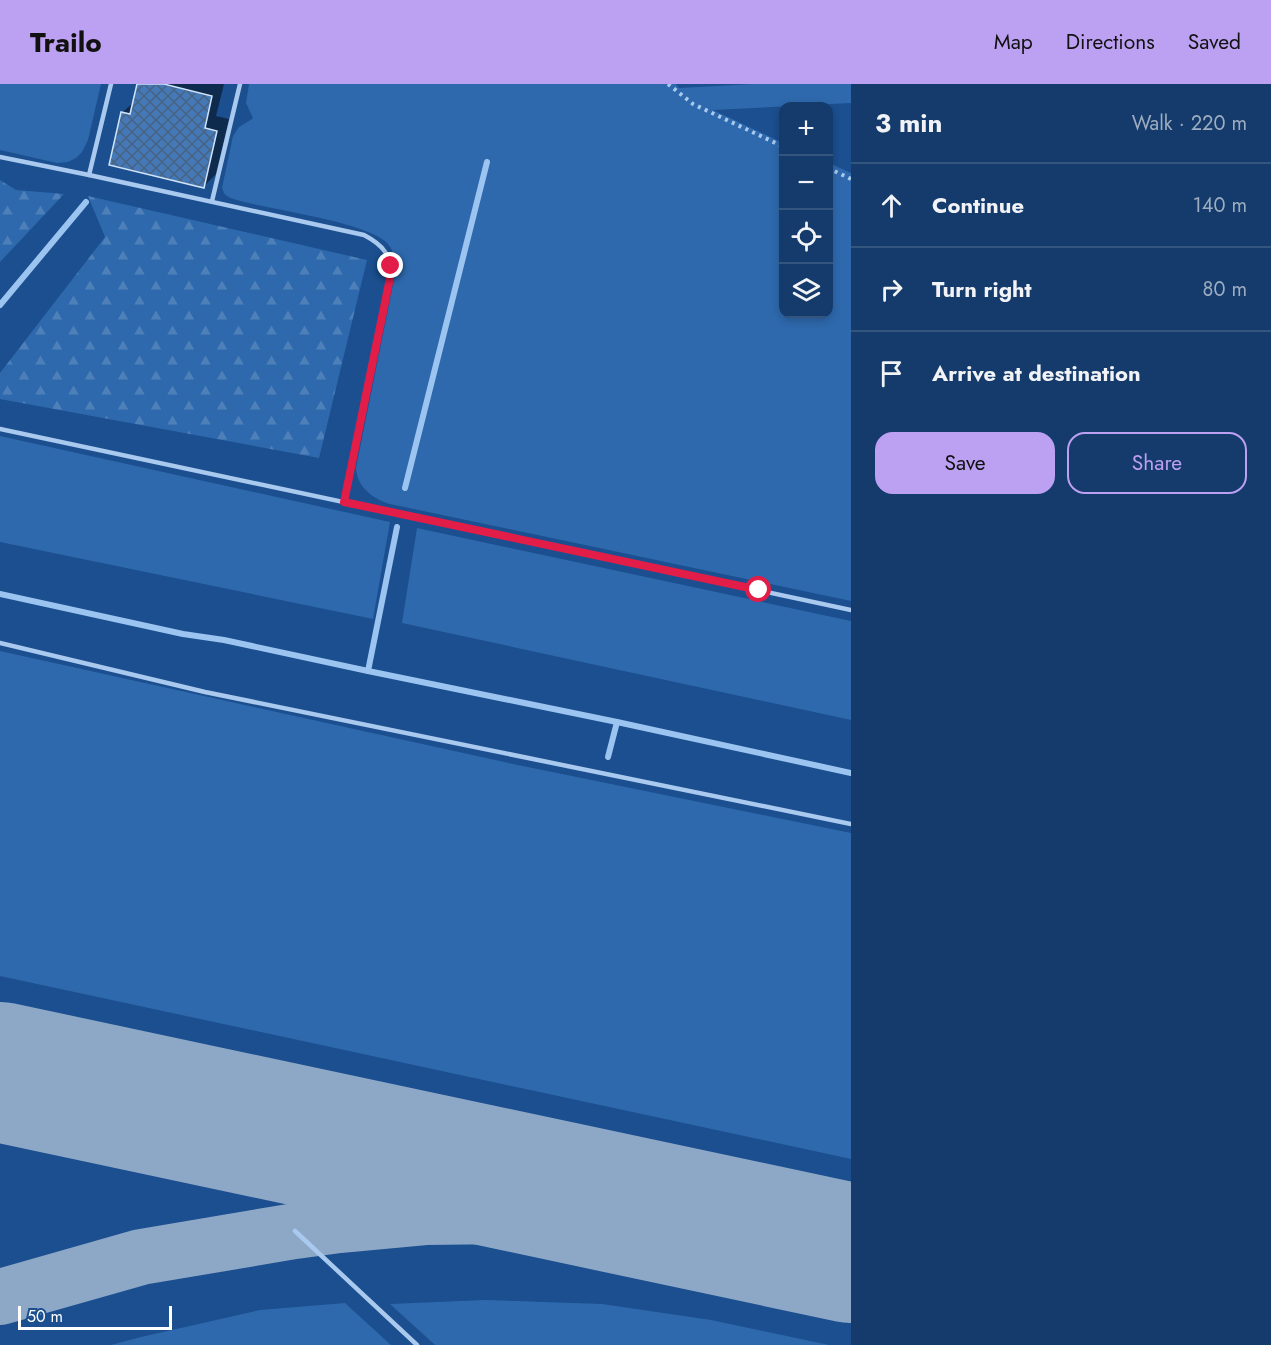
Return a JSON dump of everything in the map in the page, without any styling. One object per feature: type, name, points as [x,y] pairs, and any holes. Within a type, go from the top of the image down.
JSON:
[{"type":"lane","points":[[90,175],[111,84]]},
{"type":"lane","points":[[212,201],[240,84]]},
{"type":"lane","points":[[0,157],[364,235],[377,242],[386,252],[391,266],[390,278],[344,502]]},
{"type":"lane","points":[[0,429],[851,610]]},
{"type":"lane","points":[[0,643],[205,692],[851,824]]},
{"type":"lane","points":[[295,1231],[417,1345]]},
{"type":"path","points":[[668,84],[693,104],[779,145]]},
{"type":"path","points":[[833,170],[851,179]]},
{"type":"green space","points":[[0,84],[101,84],[88,140],[82,152],[68,162],[57,163],[0,150]]},
{"type":"green space","points":[[249,84],[676,84],[679,88],[753,84],[851,84],[851,103],[779,102],[779,107],[713,110],[779,141],[779,318],[833,318],[833,165],[851,173],[851,601],[390,504],[367,491],[359,481],[356,468],[396,270],[393,253],[388,244],[379,237],[349,225],[238,200],[225,194],[222,188],[233,136],[239,127],[253,118],[246,103]]},
{"type":"green space","points":[[0,180],[16,190],[64,194],[0,262]]},
{"type":"green space","points":[[88,196],[367,260],[319,458],[0,399],[0,373],[105,237]]},
{"type":"green space","points":[[0,436],[390,522],[373,619],[0,542]]},
{"type":"green space","points":[[417,528],[851,621],[851,720],[402,623]]},
{"type":"green space","points":[[0,651],[513,764],[851,833],[851,1159],[0,976]]},
{"type":"green space","points":[[485,1300],[602,1304],[711,1320],[829,1345],[435,1345],[390,1304]]},
{"type":"green space","points":[[345,1303],[391,1345],[111,1345],[260,1310]]},
{"type":"building","points":[[137,84],[164,84],[212,96],[205,128],[217,131],[204,188],[109,165],[121,112],[130,114]]},
{"type":"waterway","points":[[405,488],[487,162]]},
{"type":"waterway","points":[[0,305],[86,202]]},
{"type":"waterway","points":[[397,527],[368,671],[617,722],[608,757]]},
{"type":"waterway","points":[[0,594],[368,671]]},
{"type":"waterway","points":[[617,722],[851,773]]},
{"type":"taxiway","points":[[0,1297],[141,1257],[339,1225],[425,1217],[513,1216],[735,1228]]},
{"type":"runway","points":[[0,1072],[851,1253]]},
{"type":"route","points":[[391,266],[344,502],[759,590]]}]
